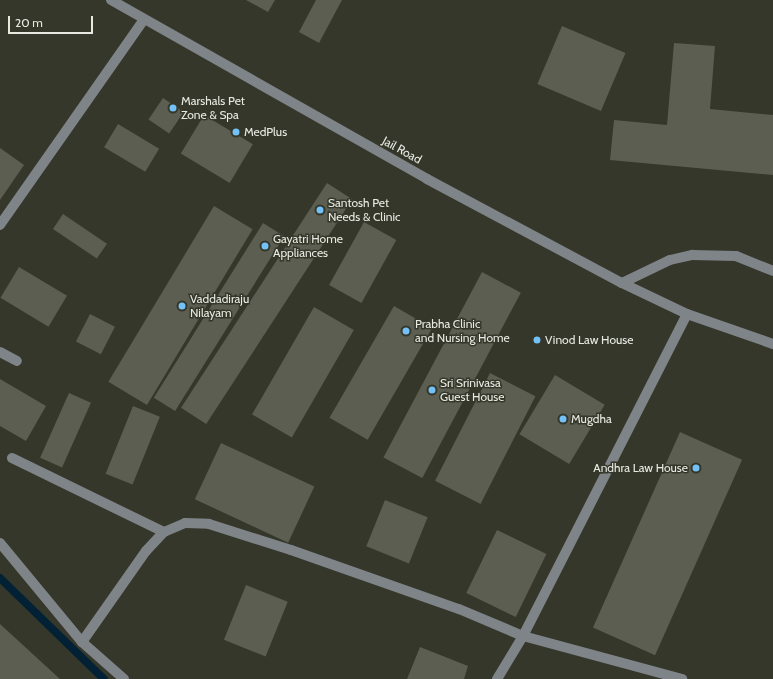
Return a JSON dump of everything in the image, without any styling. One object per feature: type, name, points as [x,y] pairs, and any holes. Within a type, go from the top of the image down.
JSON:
[{"type":"street","name":"Jail Road","points":[[110,0],[143,21],[622,283],[686,314],[773,344]]},
{"type":"street","points":[[0,225],[143,21]]},
{"type":"street","points":[[622,283],[670,260],[692,255],[736,256],[773,271]]},
{"type":"street","points":[[497,679],[524,636],[686,314]]},
{"type":"street","points":[[0,352],[17,360]]},
{"type":"street","points":[[12,458],[164,532]]},
{"type":"street","points":[[82,642],[164,532],[185,523],[209,524],[459,609],[524,636],[682,679]]},
{"type":"street","points":[[0,543],[82,642],[124,679]]},
{"type":"building","points":[[246,0],[275,0],[268,12]]},
{"type":"building","points":[[316,0],[342,0],[319,43],[299,32]]},
{"type":"building","points":[[562,26],[626,53],[601,111],[537,84]]},
{"type":"building","points":[[674,43],[715,46],[710,109],[773,115],[773,175],[610,160],[614,120],[667,125]]},
{"type":"building","points":[[163,98],[184,112],[169,134],[148,120]]},
{"type":"building","points":[[204,115],[253,144],[230,183],[181,154]]},
{"type":"building","points":[[118,124],[159,149],[145,172],[104,147]]},
{"type":"building","points":[[0,148],[24,165],[0,200]]},
{"type":"building","points":[[327,183],[352,199],[206,424],[181,408]]},
{"type":"building","name":"Vaddadiraju Nilayam","points":[[214,206],[253,229],[147,405],[108,382]]},
{"type":"building","points":[[63,214],[107,244],[97,259],[53,229]]},
{"type":"building","points":[[364,222],[396,240],[361,303],[329,285]]},
{"type":"building","points":[[263,223],[284,236],[175,411],[154,398]]},
{"type":"building","points":[[19,267],[67,296],[48,327],[0,298]]},
{"type":"building","points":[[482,272],[521,293],[422,478],[383,457]]},
{"type":"building","points":[[394,306],[432,328],[368,440],[330,418]]},
{"type":"building","points":[[314,307],[354,330],[292,437],[252,414]]},
{"type":"building","points":[[90,314],[115,327],[101,354],[76,342]]},
{"type":"building","points":[[490,373],[535,396],[481,504],[435,481]]},
{"type":"building","name":"Mugdha","points":[[555,375],[605,405],[569,464],[519,434]]},
{"type":"building","points":[[0,379],[46,406],[26,441],[0,426]]},
{"type":"building","points":[[69,393],[91,403],[62,468],[40,458]]},
{"type":"building","points":[[133,406],[160,417],[133,485],[106,474]]},
{"type":"building","points":[[680,432],[742,460],[655,655],[593,627]]},
{"type":"building","points":[[221,443],[314,487],[288,543],[195,499]]},
{"type":"building","points":[[385,500],[428,517],[409,564],[366,546]]},
{"type":"building","points":[[497,530],[546,554],[516,617],[466,593]]},
{"type":"building","points":[[246,585],[288,602],[266,657],[224,640]]},
{"type":"building","points":[[0,624],[60,679],[0,679]]},
{"type":"building","points":[[420,647],[468,666],[464,679],[407,679]]},
{"type":"waterway","points":[[0,578],[104,679]]},
{"type":"place","name":"Marshals Pet Zone & Spa","points":[[173,108]]},
{"type":"place","name":"MedPlus","points":[[236,132]]},
{"type":"place","name":"Santosh Pet Needs & Clinic","points":[[320,210]]},
{"type":"place","name":"Gayatri Home Appliances","points":[[265,246]]},
{"type":"place","name":"Vaddadiraju Nilayam","points":[[182,306]]},
{"type":"place","name":"Prabha Clinic and Nursing Home","points":[[406,331]]},
{"type":"place","name":"Vinod Law House","points":[[537,340]]},
{"type":"place","name":"Sri Srinivasa Guest House","points":[[432,390]]},
{"type":"place","name":"Mugdha","points":[[563,419]]},
{"type":"place","name":"Andhra Law House","points":[[696,468]]}]
